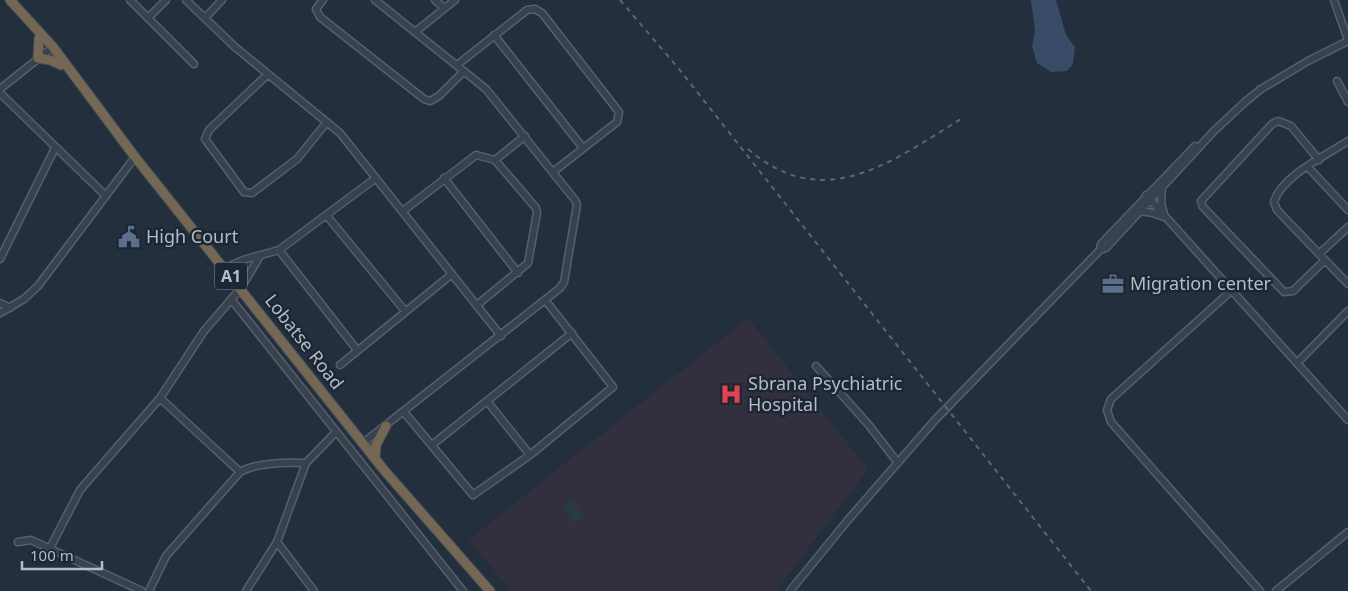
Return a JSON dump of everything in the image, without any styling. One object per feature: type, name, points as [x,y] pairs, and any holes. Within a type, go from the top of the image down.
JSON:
[{"type":"highway","name":"Lobatse Road","points":[[10,0],[98,109]]},
{"type":"highway","name":"Lobatse Road","points":[[10,0],[51,49],[375,459],[490,591]]},
{"type":"highway","points":[[39,38],[38,58],[50,60],[61,65]]},
{"type":"highway","points":[[375,459],[376,445],[386,426]]},
{"type":"street","points":[[130,0],[194,64]]},
{"type":"street","points":[[148,18],[166,0]]},
{"type":"street","points":[[186,0],[268,74],[340,133],[501,336]]},
{"type":"street","points":[[205,18],[222,0]]},
{"type":"street","points":[[323,0],[316,8],[320,17],[424,99],[430,101],[439,96],[464,71]]},
{"type":"street","points":[[363,443],[546,300],[564,282],[577,205],[525,136],[486,89],[375,0]]},
{"type":"street","points":[[435,0],[444,8]]},
{"type":"street","points":[[415,32],[455,0]]},
{"type":"street","points":[[1100,250],[1106,248],[1140,211],[1148,197],[1162,188],[1214,131],[1261,89],[1308,60],[1348,41],[1334,0]]},
{"type":"street","points":[[457,65],[532,8],[542,13],[619,112],[617,122],[553,172]]},
{"type":"street","points":[[494,35],[583,148]]},
{"type":"street","points":[[51,49],[0,91],[105,196]]},
{"type":"street","points":[[268,74],[209,130],[204,139],[244,192],[252,193],[294,162],[327,122]]},
{"type":"street","points":[[1337,82],[1348,102]]},
{"type":"street","points":[[1319,160],[1291,126],[1282,121],[1275,122],[1201,201],[1203,207],[1284,292],[1293,291],[1324,261]]},
{"type":"street","points":[[790,591],[935,420],[1100,250],[1102,244],[1205,136],[1214,131]]},
{"type":"street","points":[[495,160],[525,136]]},
{"type":"street","points":[[1348,142],[1307,166],[1280,191],[1274,202],[1277,210],[1348,284]]},
{"type":"street","points":[[0,259],[55,148]]},
{"type":"street","points":[[402,211],[473,155],[495,160],[537,211],[529,261],[518,273],[477,305]]},
{"type":"street","points":[[0,313],[24,299],[38,286],[135,157]]},
{"type":"street","points":[[1307,166],[1348,210]]},
{"type":"street","points":[[225,268],[238,262],[279,250],[376,178]]},
{"type":"street","points":[[444,178],[518,273]]},
{"type":"street","points":[[1162,188],[1161,203],[1165,218]]},
{"type":"street","points":[[1148,197],[1348,420]]},
{"type":"street","points":[[1342,204],[1348,198]]},
{"type":"street","points":[[1140,211],[1154,213],[1165,218]]},
{"type":"street","points":[[327,216],[405,312]]},
{"type":"street","points":[[1318,254],[1348,227]]},
{"type":"street","points":[[279,250],[357,350]]},
{"type":"street","points":[[50,548],[80,490],[160,398],[204,332],[241,288],[260,256]]},
{"type":"street","points":[[340,365],[452,274]]},
{"type":"street","points":[[1231,291],[1111,399],[1107,410],[1111,422],[1260,591]]},
{"type":"street","points":[[231,298],[462,591]]},
{"type":"street","points":[[404,412],[474,495],[530,455],[613,387],[546,300]]},
{"type":"street","points":[[0,302],[10,308]]},
{"type":"street","points":[[1297,363],[1348,311]]},
{"type":"street","points":[[432,445],[572,333]]},
{"type":"street","points":[[816,366],[868,424],[898,463]]},
{"type":"street","points":[[160,398],[240,472]]},
{"type":"street","points":[[487,400],[530,455]]},
{"type":"street","points":[[246,591],[277,542],[306,463],[336,432]]},
{"type":"street","points":[[149,591],[166,556],[240,472],[254,467],[288,462],[306,463]]},
{"type":"street","points":[[1276,591],[1348,532]]},
{"type":"street","points":[[18,542],[31,540],[142,591]]},
{"type":"street","points":[[277,542],[314,591]]},
{"type":"shaded area","name":"Sbrana Psychiatric Hospital","points":[[748,318],[868,469],[776,591],[511,591],[469,540]]},
{"type":"green space","points":[[571,499],[584,516],[575,524],[562,507]]},
{"type":"water","points":[[1031,0],[1056,0],[1066,35],[1075,47],[1073,64],[1067,71],[1051,72],[1037,63],[1032,46],[1035,31]]},
{"type":"railway","points":[[620,0],[679,69],[1091,591]]},
{"type":"railway","points":[[748,149],[776,168],[804,178],[831,180],[857,175],[883,164],[909,151],[961,119]]},
{"type":"place","name":"High Court","points":[[129,237]]},
{"type":"place","name":"Migration center","points":[[1113,284]]},
{"type":"place","name":"Sbrana Psychiatric Hospital","points":[[731,394]]}]
